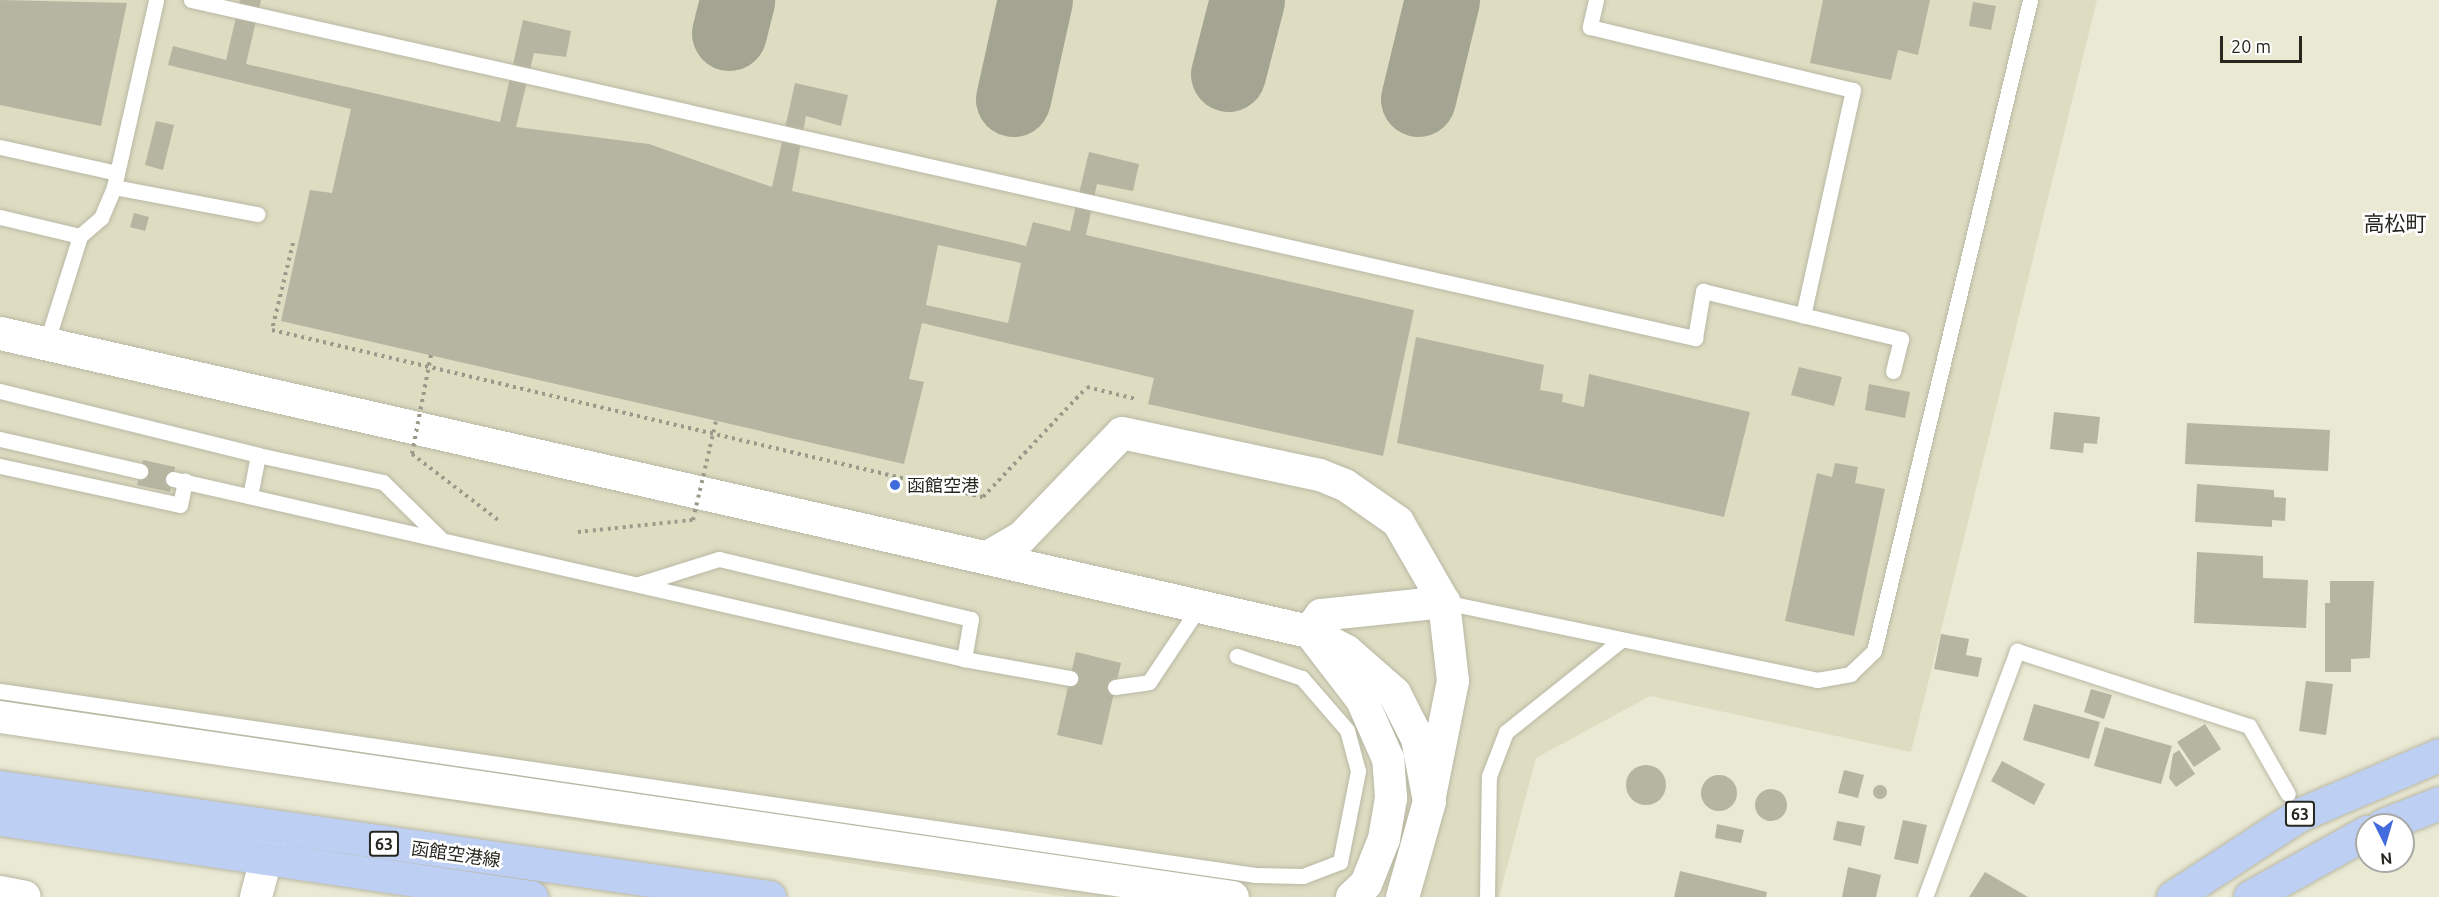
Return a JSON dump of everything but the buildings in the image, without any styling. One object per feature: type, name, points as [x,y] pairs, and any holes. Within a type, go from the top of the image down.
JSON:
[{"type":"main road","name":"63","points":[[2174,897],[2299,815],[2439,755]]},
{"type":"main road","name":"函館空港線","points":[[0,787],[769,897]]},
{"type":"main road","points":[[2412,813],[2439,802]]},
{"type":"main road","name":"函館空港線","points":[[0,819],[531,897]]},
{"type":"main road","points":[[2250,897],[2355,839]]},
{"type":"street","points":[[0,333],[47,341],[1309,631],[1346,651],[1394,693],[1417,738],[1429,801]]},
{"type":"street","points":[[989,556],[1022,537],[1122,433],[1320,475],[1345,485],[1398,522],[1444,602],[1453,681],[1429,801],[1402,897]]},
{"type":"street","points":[[1309,631],[1321,615],[1444,602]]},
{"type":"street","points":[[1309,631],[1362,700],[1388,759],[1391,798],[1383,839],[1366,884],[1352,897]]},
{"type":"street","points":[[0,717],[1233,897]]},
{"type":"street","points":[[256,897],[274,828]]},
{"type":"street","points":[[0,892],[25,897]]},
{"type":"lane","points":[[47,341],[80,236],[101,218],[116,180],[156,0]]},
{"type":"lane","points":[[191,0],[1695,338],[1702,291],[1901,339],[1893,371]]},
{"type":"lane","points":[[1596,0],[1590,27],[1853,90],[1803,316]]},
{"type":"lane","points":[[1444,602],[1620,641],[1817,680],[1850,674],[1874,651],[2030,0]]},
{"type":"lane","points":[[0,147],[116,180],[257,214]]},
{"type":"lane","points":[[0,217],[80,236]]},
{"type":"lane","points":[[0,391],[258,455],[383,482],[441,539]]},
{"type":"lane","points":[[0,439],[140,471]]},
{"type":"lane","points":[[250,496],[258,455]]},
{"type":"lane","points":[[0,466],[180,505],[179,480],[964,658],[1070,678]]},
{"type":"lane","points":[[636,585],[719,559],[970,619],[964,658]]},
{"type":"lane","points":[[1115,687],[1149,682],[1199,607]]},
{"type":"lane","points":[[1487,897],[1489,776],[1506,732],[1620,641]]},
{"type":"lane","points":[[1925,897],[2017,651],[2249,726],[2289,794]]},
{"type":"lane","points":[[0,691],[1255,875],[1303,876],[1340,862],[1358,771],[1347,730],[1302,678],[1237,656]]},
{"type":"path","points":[[292,243],[272,330],[983,497],[1087,387],[1136,399]]},
{"type":"path","points":[[431,355],[412,454],[498,520]]},
{"type":"path","points":[[578,532],[693,520],[716,421]]},
{"type":"shaded area","name":"函館空港","points":[[0,0],[2097,0],[1911,752],[1650,696],[1536,758],[1499,897],[1066,897],[0,731]]},
{"type":"taxiway","points":[[729,33],[737,0]]},
{"type":"taxiway","points":[[1013,99],[1035,0]]},
{"type":"taxiway","points":[[1228,74],[1247,0]]},
{"type":"taxiway","points":[[1418,99],[1442,0]]},
{"type":"place","name":"函館空港","points":[[895,485]]},
{"type":"district","name":"高松町","points":[[2395,223]]}]
